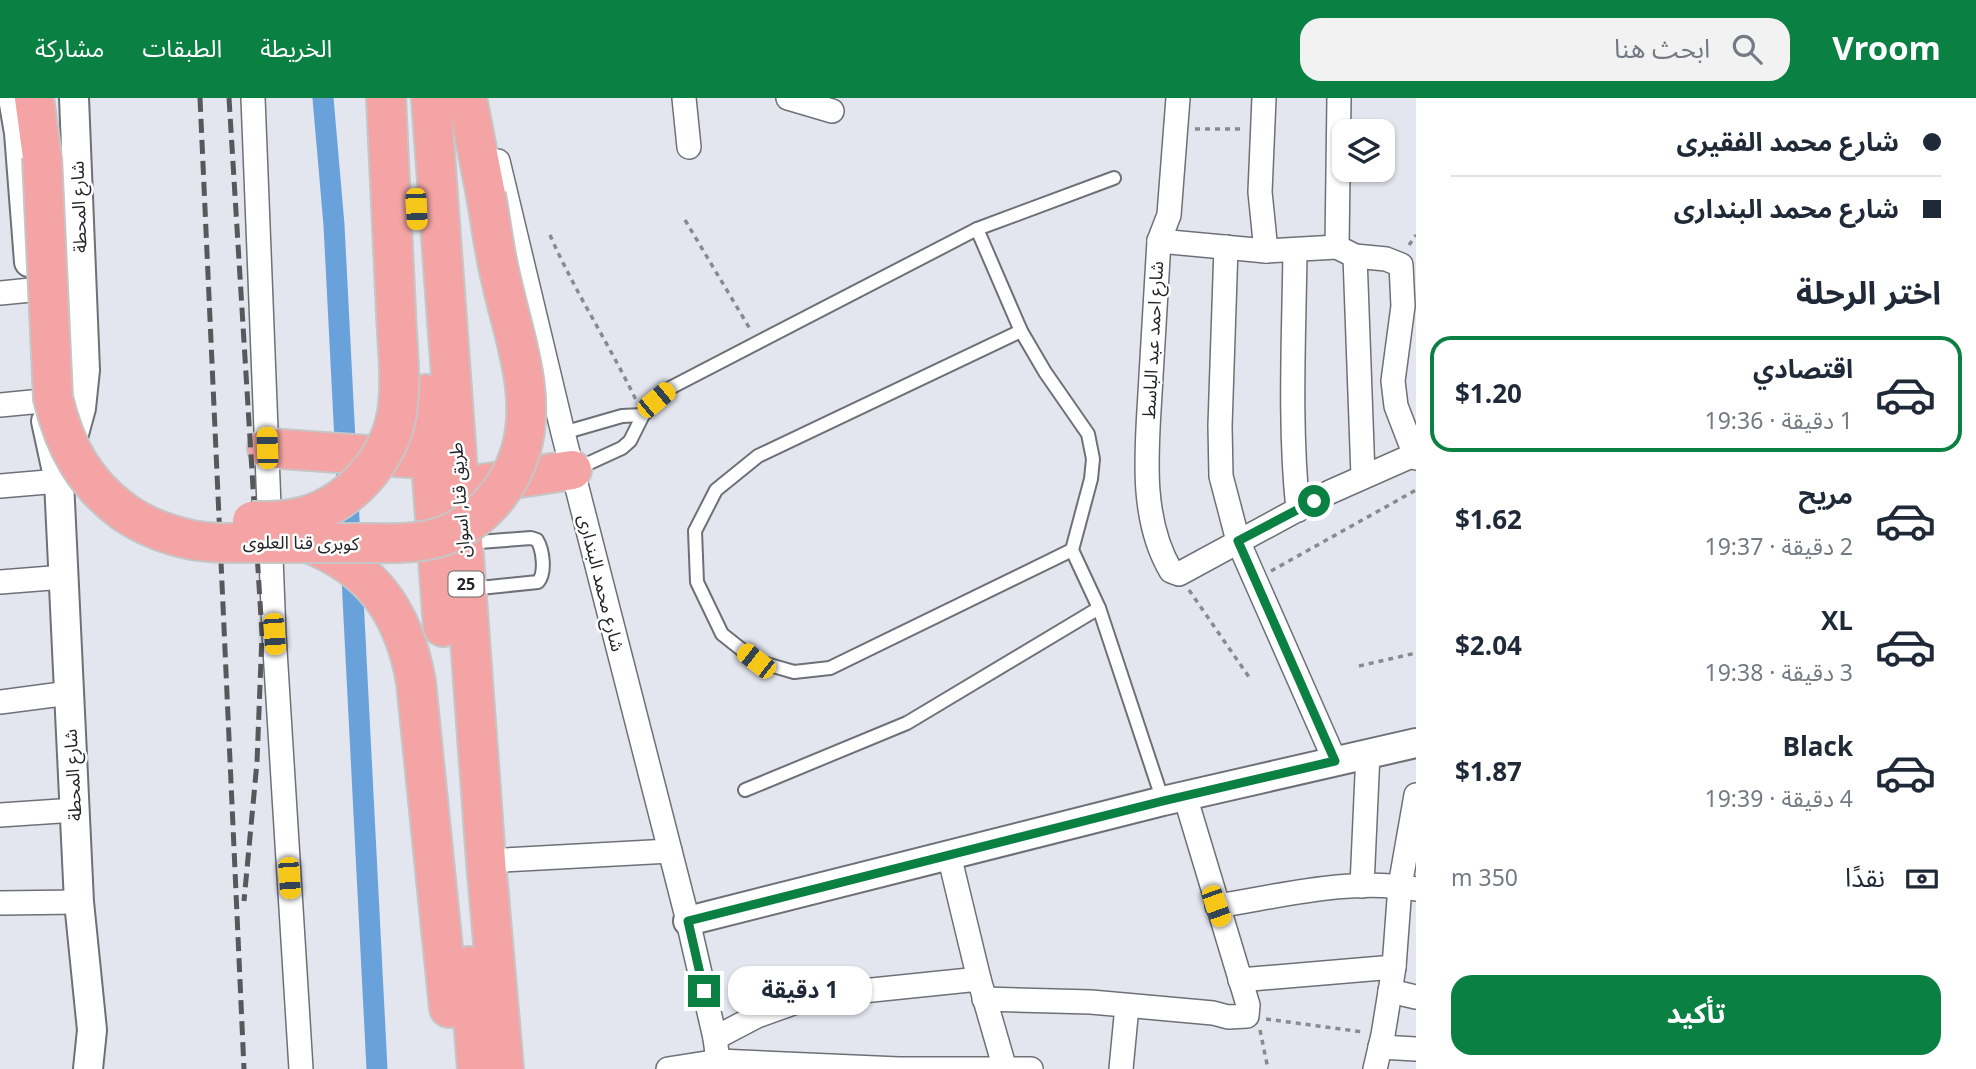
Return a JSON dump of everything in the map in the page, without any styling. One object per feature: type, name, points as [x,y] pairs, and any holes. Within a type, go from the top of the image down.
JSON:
[{"type":"highway","name":"كوبرى قنا العلوى","points":[[34,98],[50,157],[71,387],[76,414],[91,448],[119,483],[156,508],[199,520],[283,520],[328,506],[347,494],[364,478],[390,439],[398,399],[386,98]]},
{"type":"highway","name":"كوبرى قنا العلوى","points":[[55,98],[50,157],[53,398],[59,425],[70,451],[85,475],[104,496],[125,513],[172,535],[218,542],[308,543],[401,543],[424,541],[446,534],[467,524],[485,510],[500,493],[521,452],[527,398],[498,267],[467,98]]},
{"type":"highway","name":"طريق قنا, اسوان","points":[[410,98],[440,479],[450,544],[477,1069]]},
{"type":"highway","name":"طريق قنا, اسوان","points":[[431,98],[440,479]]},
{"type":"highway","points":[[279,449],[371,455],[440,479],[572,470]]},
{"type":"highway","points":[[308,543],[344,561],[374,586],[387,602],[406,640],[416,682],[455,1069]]},
{"type":"highway","name":"طريق قنا, اسوان","points":[[453,591],[486,861],[504,1069]]},
{"type":"street","name":"شارع المحطة","points":[[13,98],[19,133],[42,401],[59,481],[79,902],[92,1030],[88,1069]]},
{"type":"street","name":"شارع المحطة","points":[[59,481],[81,408],[85,370],[74,98]]},
{"type":"street","points":[[253,98],[279,449],[274,634],[301,1069]]},
{"type":"street","name":"شارع محمد البندارى","points":[[483,98],[572,470],[688,921],[719,1065]]},
{"type":"street","points":[[684,98],[689,147]]},
{"type":"street","points":[[788,98],[832,111]]},
{"type":"street","name":"شارع احمد عبد الباسط","points":[[1178,98],[1169,215],[1159,241],[1147,470],[1159,543],[1168,568],[1174,574],[1179,574]]},
{"type":"street","points":[[1264,98],[1259,192],[1266,251]]},
{"type":"street","points":[[1339,98],[1337,125],[1363,476]]},
{"type":"street","points":[[1159,241],[1266,251],[1346,252],[1386,259],[1401,265],[1409,305],[1393,381],[1396,406],[1415,456],[1363,476],[1179,574]]},
{"type":"street","points":[[1226,247],[1221,476],[1238,541],[1335,761]]},
{"type":"street","points":[[1295,250],[1292,404],[1293,464],[1298,510]]},
{"type":"street","points":[[0,293],[31,290]]},
{"type":"street","points":[[0,405],[42,401]]},
{"type":"street","points":[[0,486],[59,481]]},
{"type":"street","points":[[0,582],[64,577]]},
{"type":"street","points":[[0,702],[69,693]]},
{"type":"street","points":[[688,921],[1174,798],[1416,743]]},
{"type":"street","points":[[1362,886],[1368,753]]},
{"type":"street","points":[[1416,795],[1408,887],[1380,1050],[1416,1049]]},
{"type":"street","points":[[715,1038],[757,1016],[799,1001],[843,993],[982,989],[1244,1018],[1249,1011],[1234,954],[1174,798]]},
{"type":"street","points":[[0,816],[75,810]]},
{"type":"street","points":[[486,861],[670,851]]},
{"type":"street","points":[[949,855],[982,989],[1005,1068]]},
{"type":"street","points":[[1216,906],[1362,886],[1408,887]]},
{"type":"street","points":[[0,903],[79,902]]},
{"type":"street","points":[[1240,979],[1394,967]]},
{"type":"street","points":[[1390,991],[1416,997]]},
{"type":"street","points":[[1121,1069],[1127,1006]]},
{"type":"street","points":[[668,1069],[719,1065],[1031,1069]]},
{"type":"lane","points":[[572,470],[622,448],[630,441],[643,415],[670,388],[976,229],[1114,178]]},
{"type":"lane","points":[[976,229],[1021,331],[1045,372],[1088,434],[1093,459],[1091,479],[1072,550],[1099,608],[1174,798]]},
{"type":"lane","points":[[1021,331],[758,456],[716,490],[695,531],[696,582],[722,634],[756,661],[794,672],[830,668],[1072,550]]},
{"type":"lane","points":[[563,433],[622,416],[643,415]]},
{"type":"lane","points":[[450,544],[531,538],[537,540],[540,545],[542,575],[538,582],[453,591]]},
{"type":"lane","points":[[745,790],[907,723],[1099,608]]},
{"type":"path","points":[[1175,129],[1263,130]]},
{"type":"path","points":[[685,220],[758,342]]},
{"type":"path","points":[[550,235],[643,415]]},
{"type":"path","points":[[1254,581],[1416,490]]},
{"type":"path","points":[[1179,574],[1251,680]]},
{"type":"path","points":[[1359,666],[1416,653]]},
{"type":"path","points":[[1268,1069],[1258,1018],[1380,1050]]},
{"type":"waterway","points":[[323,98],[334,225],[377,1069]]},
{"type":"railway","points":[[200,98],[244,1069]]},
{"type":"railway","points":[[229,98],[262,634],[257,762],[244,901]]},
{"type":"route","points":[[704,991],[688,921],[1163,801],[1335,761],[1238,541],[1314,501]]}]
